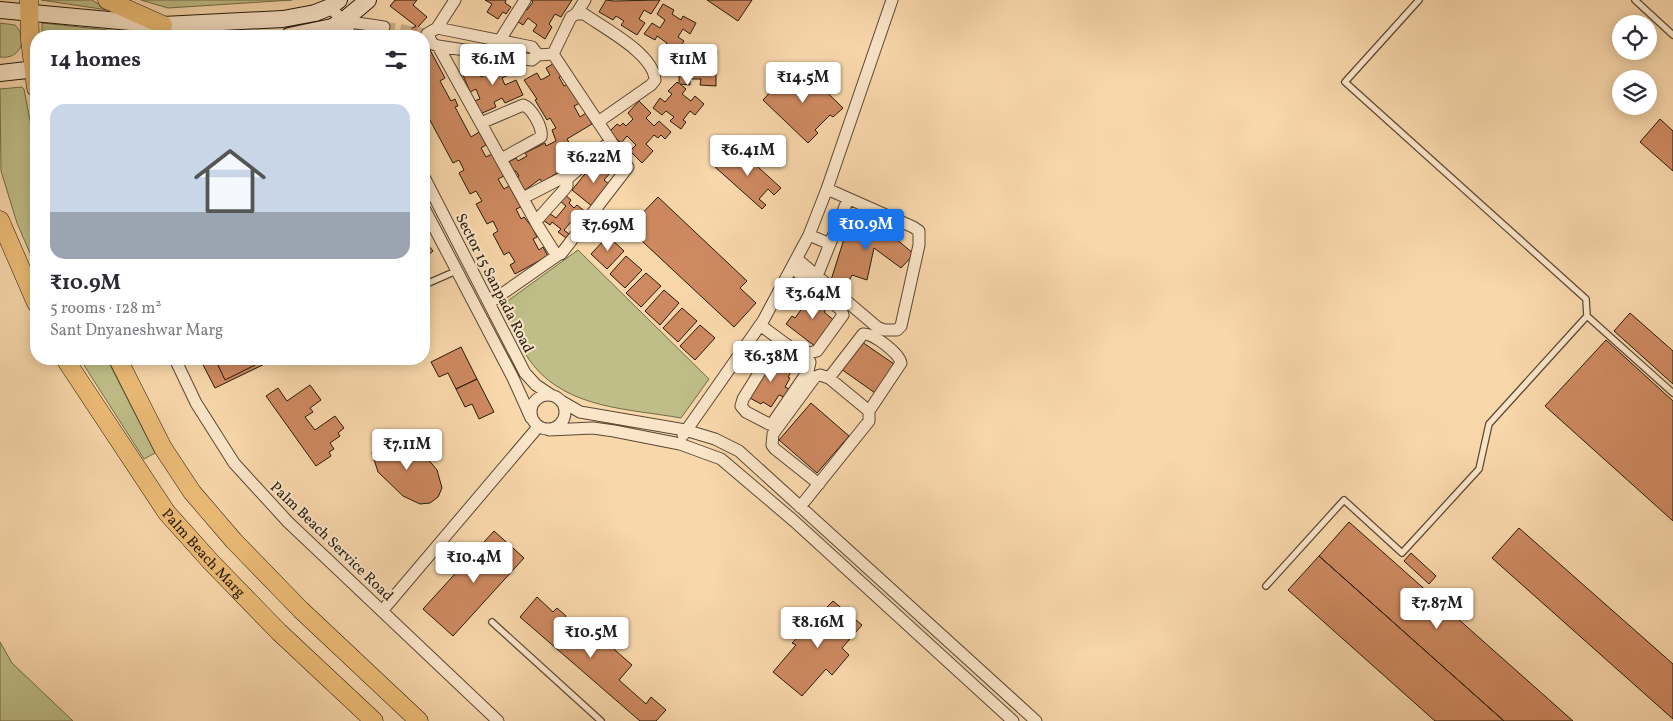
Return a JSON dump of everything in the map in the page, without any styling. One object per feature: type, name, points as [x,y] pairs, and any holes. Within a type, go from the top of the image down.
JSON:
[{"type":"main road","points":[[107,0],[163,25]]},
{"type":"main road","points":[[338,28],[368,0]]},
{"type":"main road","points":[[0,10],[29,6],[163,25],[283,19],[315,12],[332,2]]},
{"type":"main road","points":[[29,6],[31,30]]},
{"type":"main road","points":[[0,73],[30,70]]},
{"type":"main road","points":[[0,220],[30,289]]},
{"type":"main road","name":"Palm Beach Marg","points":[[69,365],[167,512],[211,562],[280,632],[374,721]]},
{"type":"main road","name":"Palm Beach Marg","points":[[121,365],[163,448],[192,492],[234,541],[301,610],[419,721]]},
{"type":"street","points":[[430,32],[437,28],[455,0]]},
{"type":"street","points":[[500,40],[525,0]]},
{"type":"street","points":[[553,54],[567,23],[576,14],[585,0]]},
{"type":"street","points":[[680,444],[685,430],[762,323],[809,235],[827,189],[892,0]]},
{"type":"street","points":[[332,2],[338,28],[384,27]]},
{"type":"street","points":[[576,14],[584,14],[632,47],[651,64],[655,74],[655,80],[651,84],[598,122]]},
{"type":"street","points":[[437,28],[532,47],[538,55]]},
{"type":"street","points":[[430,39],[433,44],[438,46],[532,60],[538,55],[553,54]]},
{"type":"street","points":[[438,46],[536,221],[555,253],[558,254]]},
{"type":"street","points":[[489,303],[558,254],[561,254],[626,172],[627,163],[553,54]]},
{"type":"street","points":[[481,123],[523,105],[528,107],[541,130],[541,137],[501,159]]},
{"type":"street","points":[[523,198],[560,179],[567,179],[611,141]]},
{"type":"street","points":[[536,221],[567,186],[567,179]]},
{"type":"street","name":"Sector 15 Sanpada Road","points":[[430,189],[525,372],[536,385],[580,412],[685,430],[715,439],[740,451],[1036,721]]},
{"type":"street","points":[[795,264],[817,276],[877,327],[891,332],[897,330],[900,326],[919,244],[919,232],[913,227],[827,189]]},
{"type":"street","points":[[817,276],[848,199]]},
{"type":"street","name":"Sector 15 Sanpada Road","points":[[430,220],[539,425]]},
{"type":"street","points":[[809,235],[830,244]]},
{"type":"street","points":[[762,323],[806,353],[813,353],[843,315],[840,309],[795,264]]},
{"type":"street","points":[[762,323],[810,362],[808,371],[772,424],[769,424],[746,412],[741,406],[743,399],[774,349]]},
{"type":"street","points":[[800,507],[870,421],[869,411],[901,363],[898,355],[870,335],[863,334],[829,378]]},
{"type":"street","name":"Palm Beach Service Road","points":[[178,365],[196,403],[234,463],[288,522],[498,721]]},
{"type":"street","points":[[819,484],[775,449],[772,440],[773,434],[815,377],[820,375],[829,378],[869,411]]},
{"type":"street","points":[[545,395],[556,398],[564,405],[565,416],[559,426],[539,425],[530,412],[534,401],[545,395]]},
{"type":"street","points":[[539,425],[600,429],[680,444],[708,453],[739,472],[1013,721]]},
{"type":"street","points":[[382,611],[539,425]]},
{"type":"lane","points":[[1419,0],[1345,82],[1586,299],[1587,316],[1673,393]]},
{"type":"lane","points":[[1635,0],[1673,35]]},
{"type":"lane","points":[[430,282],[456,271]]},
{"type":"lane","points":[[1266,586],[1344,500],[1402,553],[1479,469],[1488,424],[1587,316]]},
{"type":"lane","points":[[492,622],[601,721]]},
{"type":"shaded area","points":[[41,0],[92,0],[108,10]]},
{"type":"shaded area","points":[[141,0],[292,0],[168,8]]},
{"type":"shaded area","points":[[0,23],[15,25],[21,36],[22,42],[17,52],[7,57],[0,57]]},
{"type":"shaded area","points":[[42,23],[108,30],[42,30]]},
{"type":"shaded area","points":[[22,87],[24,89],[30,120],[30,253],[17,223],[1,171],[0,89]]},
{"type":"shaded area","points":[[578,250],[709,379],[681,418],[622,409],[583,399],[565,391],[548,380],[529,360],[516,337],[502,305]]},
{"type":"shaded area","points":[[84,365],[110,365],[155,453],[144,459]]},
{"type":"shaded area","points":[[0,642],[12,663],[73,721],[0,721]]},
{"type":"building","points":[[395,0],[417,0],[413,5],[427,17],[418,27],[420,30],[408,30],[416,26],[390,6]]},
{"type":"building","points":[[485,0],[506,0],[505,3],[511,7],[506,14],[503,12],[498,19],[487,12],[492,4]]},
{"type":"building","points":[[531,0],[572,0],[561,17],[555,14],[549,24],[552,27],[545,39],[533,31],[537,25],[528,18],[523,25],[515,20],[523,8],[527,10],[533,2]]},
{"type":"building","points":[[606,0],[660,0],[651,14],[644,10],[639,19],[645,23],[637,35],[621,25],[624,21],[616,16],[613,20],[599,12]]},
{"type":"building","points":[[707,0],[752,0],[738,21]]},
{"type":"building","points":[[663,4],[674,10],[672,14],[681,20],[683,16],[696,23],[690,34],[683,29],[678,37],[684,41],[676,53],[665,46],[667,43],[657,36],[655,40],[644,34],[652,23],[660,28],[665,20],[657,14]]},
{"type":"building","points":[[680,49],[692,49],[692,55],[705,55],[705,50],[717,50],[716,62],[711,61],[711,74],[716,74],[716,86],[700,85],[701,79],[690,79],[690,85],[680,84],[686,89],[682,94],[691,101],[695,96],[704,104],[695,115],[690,111],[683,120],[686,122],[681,129],[670,121],[674,117],[666,111],[662,115],[653,108],[660,98],[665,102],[672,94],[668,91],[677,82],[679,84],[679,70],[684,71],[685,59],[680,59]]},
{"type":"building","points":[[430,50],[445,78],[440,81],[451,101],[455,99],[458,106],[455,107],[471,137],[479,132],[486,145],[481,148],[486,157],[492,154],[504,176],[498,179],[504,189],[509,186],[521,207],[516,209],[521,219],[524,217],[532,227],[537,237],[533,239],[539,250],[543,247],[548,256],[515,274],[510,265],[515,262],[509,252],[504,255],[493,234],[498,231],[493,221],[487,224],[476,204],[482,201],[476,191],[470,194],[459,173],[464,170],[459,160],[453,163],[430,120]]},
{"type":"building","points":[[506,57],[513,73],[502,78],[505,85],[516,80],[523,95],[505,103],[502,98],[494,102],[496,107],[480,114],[474,101],[480,99],[476,89],[470,92],[463,75],[478,69],[481,77],[490,73],[487,65]]},
{"type":"building","points":[[556,62],[564,75],[559,77],[564,86],[569,83],[580,103],[574,106],[580,117],[586,113],[592,124],[567,139],[579,160],[542,182],[540,179],[521,193],[514,179],[519,176],[516,171],[511,174],[505,164],[516,158],[518,161],[527,156],[525,153],[545,143],[546,146],[556,141],[552,130],[556,128],[550,118],[547,120],[535,100],[537,99],[524,80],[537,73],[541,80],[550,75],[546,68]]},
{"type":"building","points":[[798,64],[843,108],[833,117],[830,115],[815,130],[818,133],[808,143],[763,100],[773,89],[778,94],[795,77],[790,72]]},
{"type":"building","points":[[639,101],[651,113],[646,118],[654,126],[659,121],[671,132],[665,139],[661,135],[658,138],[654,135],[646,144],[653,151],[642,163],[630,151],[636,145],[627,136],[621,143],[609,132],[617,124],[620,126],[623,123],[626,126],[633,119],[628,113]]},
{"type":"building","points":[[1660,119],[1673,131],[1673,171],[1640,142]]},
{"type":"building","points":[[735,146],[781,188],[774,195],[768,189],[759,199],[766,205],[762,209],[715,167],[722,159],[729,165],[735,159],[728,153]]},
{"type":"building","points":[[597,159],[612,171],[604,180],[611,186],[593,207],[572,190]]},
{"type":"building","points":[[565,195],[571,200],[569,203],[574,208],[577,205],[587,213],[581,220],[576,216],[564,230],[569,234],[566,238],[558,232],[561,229],[552,222],[550,225],[543,220],[549,213],[556,218],[566,206],[560,201]]},
{"type":"building","points":[[658,197],[747,281],[740,288],[756,303],[734,327],[628,228]]},
{"type":"building","points":[[851,217],[866,222],[871,230],[877,223],[914,254],[901,268],[874,248],[867,280],[852,275],[846,287],[831,280]]},
{"type":"building","points":[[608,236],[624,251],[607,269],[591,254]]},
{"type":"building","points":[[626,256],[642,270],[625,288],[610,274]]},
{"type":"building","points":[[646,273],[661,286],[641,307],[626,293]]},
{"type":"building","points":[[664,290],[679,303],[660,325],[645,311]]},
{"type":"building","points":[[814,292],[830,304],[824,312],[836,322],[816,347],[786,324],[792,316],[795,318]]},
{"type":"building","points":[[682,308],[697,321],[678,342],[663,328]]},
{"type":"building","points":[[1630,313],[1673,351],[1673,384],[1614,331]]},
{"type":"building","points":[[700,325],[715,338],[695,360],[680,346]]},
{"type":"building","points":[[1606,340],[1673,401],[1673,521],[1545,406]]},
{"type":"building","points":[[862,342],[897,366],[878,395],[841,369]]},
{"type":"building","points":[[461,347],[477,379],[456,389],[448,373],[439,377],[431,362]]},
{"type":"building","points":[[772,357],[788,366],[786,369],[791,372],[785,387],[789,389],[784,397],[779,395],[771,407],[748,397]]},
{"type":"building","points":[[203,365],[263,365],[215,388]]},
{"type":"building","points":[[218,365],[255,365],[225,380]]},
{"type":"building","points":[[477,379],[494,412],[479,419],[472,404],[465,407],[456,389]]},
{"type":"building","points":[[310,385],[321,400],[310,408],[313,412],[305,417],[315,430],[335,416],[344,428],[338,433],[340,436],[330,443],[334,449],[329,452],[331,456],[316,466],[266,396],[278,388],[287,401]]},
{"type":"building","points":[[811,403],[849,436],[817,473],[779,440]]},
{"type":"building","points":[[393,437],[410,445],[427,458],[437,470],[442,488],[438,497],[430,503],[420,504],[403,496],[378,472],[372,453],[376,445],[384,438]]},
{"type":"building","points":[[1349,522],[1573,721],[1504,721],[1319,556]]},
{"type":"building","points":[[1519,528],[1673,664],[1673,719],[1492,558]]},
{"type":"building","points":[[494,531],[524,558],[453,636],[423,609]]},
{"type":"building","points":[[1411,553],[1436,576],[1429,584],[1404,561]]},
{"type":"building","points":[[1319,556],[1504,721],[1435,721],[1288,590]]},
{"type":"building","points":[[537,597],[553,612],[557,608],[566,616],[559,624],[574,637],[577,634],[582,639],[591,629],[632,665],[619,680],[646,704],[651,697],[666,710],[656,721],[640,721],[520,617]]},
{"type":"building","points":[[833,601],[862,625],[842,648],[849,655],[832,675],[826,669],[802,696],[773,672],[796,645],[792,643]]},
{"type":"tunnel","points":[[384,27],[402,30]]}]
